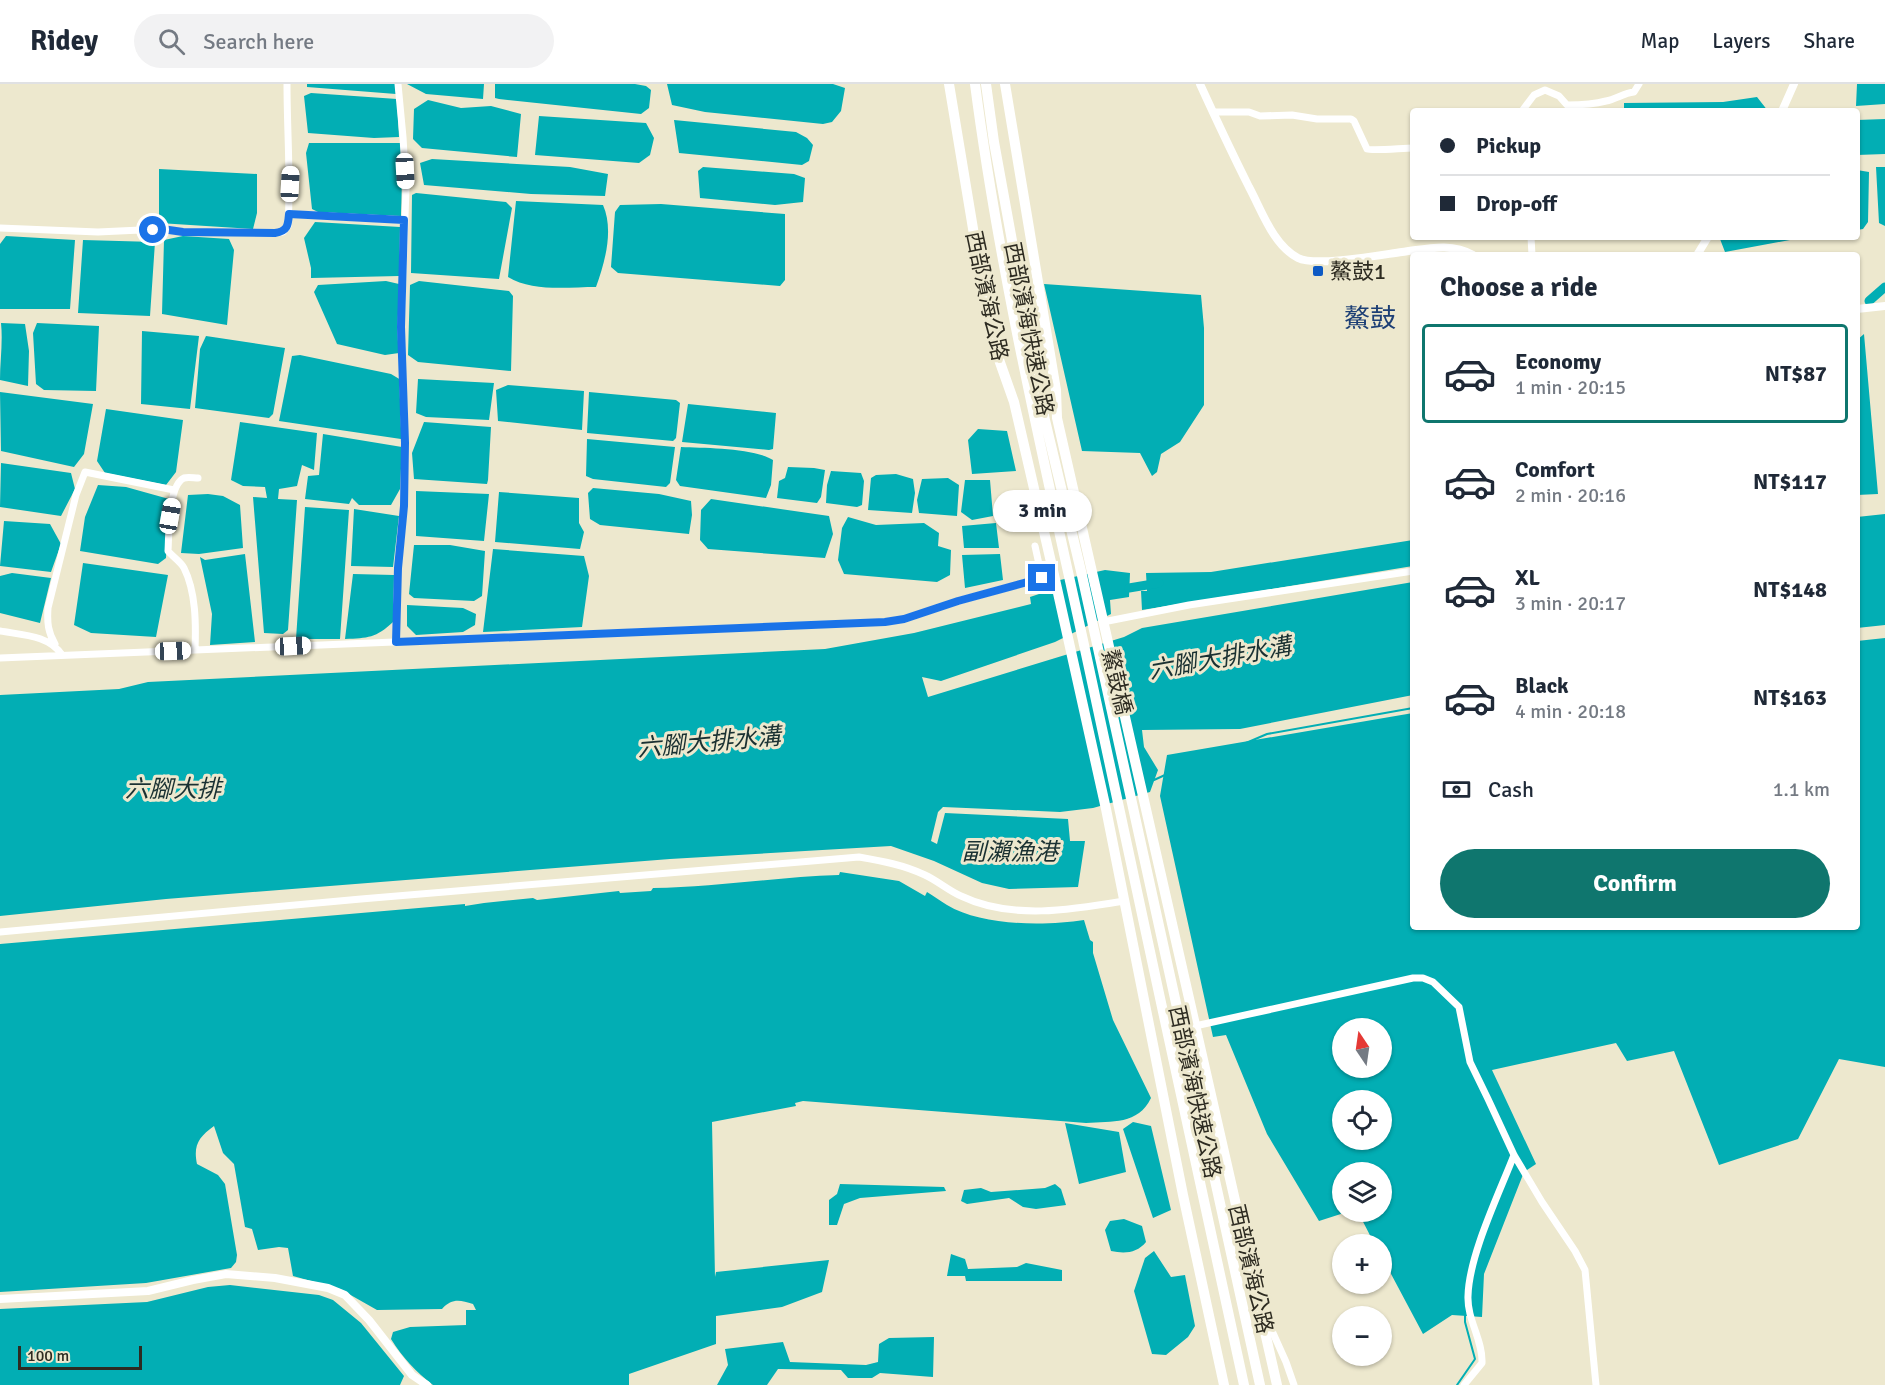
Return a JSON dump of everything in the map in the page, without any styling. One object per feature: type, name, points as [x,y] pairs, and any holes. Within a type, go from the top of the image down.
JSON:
[{"type":"main road","name":"西部濱海公路","points":[[949,84],[991,337],[1014,402],[1054,574]]},
{"type":"main road","name":"西部濱海快速公路","points":[[975,84],[982,141],[1005,272],[1030,404],[1067,570]]},
{"type":"main road","name":"西部濱海快速公路","points":[[986,84],[994,142],[1044,416],[1081,571]]},
{"type":"main road","name":"鰲鼓橋","points":[[1005,84],[1056,390],[1057,418],[1145,801]]},
{"type":"main road","name":"鰲鼓橋","points":[[1067,570],[1118,801]]},
{"type":"main road","name":"鰲鼓橋","points":[[1081,571],[1130,798]]},
{"type":"main road","name":"鰲鼓橋","points":[[1054,574],[1106,809],[1124,902]]},
{"type":"main road","name":"西部濱海快速公路","points":[[1130,798],[1260,1385]]},
{"type":"main road","name":"西部濱海快速公路","points":[[1118,801],[1244,1385]]},
{"type":"main road","name":"西部濱海公路","points":[[1145,801],[1277,1385]]},
{"type":"main road","points":[[1124,902],[1224,1385]]},
{"type":"street","points":[[0,228],[98,232],[162,229],[183,232],[283,232],[288,226],[289,214],[287,84]]},
{"type":"street","points":[[396,642],[398,568],[404,506],[405,443],[401,337],[406,189],[398,84]]},
{"type":"street","points":[[1200,84],[1233,158],[1270,228],[1280,242],[1299,259],[1312,261],[1348,259],[1443,247],[1467,252]]},
{"type":"street","points":[[1523,108],[1534,95],[1545,90],[1559,96],[1567,105],[1577,105],[1605,102],[1624,93],[1634,92],[1639,84]]},
{"type":"street","points":[[1783,108],[1794,84]]},
{"type":"street","points":[[1213,112],[1249,112],[1260,116],[1292,115],[1317,119],[1351,119],[1367,149],[1372,151],[1383,148],[1410,148]]},
{"type":"street","points":[[289,214],[404,220]]},
{"type":"street","points":[[1860,309],[1885,306]]},
{"type":"street","points":[[62,655],[50,634],[47,622],[48,608],[76,495],[85,472],[174,490]]},
{"type":"street","points":[[195,650],[195,616],[189,582],[183,565],[168,551],[174,490],[184,478],[198,477]]},
{"type":"street","points":[[0,658],[885,622],[904,619],[958,601],[1042,578],[1035,546]]},
{"type":"street","points":[[1103,622],[1189,605],[1410,571]]},
{"type":"street","points":[[0,631],[55,644]]},
{"type":"street","points":[[0,932],[859,857],[891,862],[926,875],[961,896],[997,907],[1050,911],[1124,902]]},
{"type":"street","points":[[1195,1026],[1413,978],[1423,978],[1433,982],[1459,1007],[1470,1062],[1514,1155],[1585,1270],[1596,1385]]},
{"type":"street","points":[[1464,1385],[1482,1363],[1480,1347],[1469,1314],[1468,1295],[1471,1270],[1514,1155]]},
{"type":"street","points":[[0,1299],[148,1291],[226,1274],[275,1278],[328,1288],[345,1295],[369,1320],[412,1375],[427,1385]]},
{"type":"street","points":[[1258,1299],[1294,1385]]},
{"type":"water","points":[[307,84],[395,84],[396,94],[307,87]]},
{"type":"water","points":[[407,84],[484,84],[483,99],[426,94]]},
{"type":"water","points":[[495,84],[635,84],[646,86],[651,90],[649,108],[641,114],[499,99],[495,98]]},
{"type":"water","points":[[667,84],[833,84],[845,88],[841,111],[832,122],[823,124],[705,112],[672,105]]},
{"type":"water","points":[[1857,84],[1885,84],[1885,104],[1856,106]]},
{"type":"water","points":[[311,93],[397,99],[399,137],[374,138],[308,133],[304,96]]},
{"type":"water","points":[[1757,97],[1766,108],[1624,108],[1624,103],[1723,102]]},
{"type":"water","points":[[428,100],[461,108],[491,106],[521,114],[517,157],[422,148],[413,139],[414,109]]},
{"type":"water","points":[[539,116],[646,123],[654,138],[650,155],[639,163],[535,155]]},
{"type":"water","points":[[1885,119],[1885,154],[1860,155],[1860,120]]},
{"type":"water","points":[[674,120],[796,132],[807,138],[813,145],[809,161],[802,165],[679,153]]},
{"type":"water","points":[[309,143],[401,143],[401,216],[318,212],[312,209],[306,153]]},
{"type":"water","points":[[432,159],[570,167],[608,174],[605,196],[531,194],[424,185],[420,163]]},
{"type":"water","points":[[703,167],[794,174],[805,178],[803,202],[775,205],[700,198],[698,171]]},
{"type":"water","points":[[1876,167],[1885,167],[1885,226],[1879,223]]},
{"type":"water","points":[[159,169],[257,174],[257,213],[253,229],[159,223]]},
{"type":"water","points":[[1860,170],[1869,172],[1868,222],[1860,230]]},
{"type":"water","points":[[416,193],[506,202],[512,208],[499,279],[411,273],[412,195]]},
{"type":"water","points":[[516,201],[603,205],[608,235],[605,257],[596,287],[539,287],[508,277]]},
{"type":"water","points":[[661,204],[785,214],[785,280],[780,286],[618,273],[611,267],[615,212],[620,205]]},
{"type":"water","points":[[315,222],[400,227],[399,276],[311,278],[304,238]]},
{"type":"water","points":[[6,236],[75,240],[70,309],[0,309],[0,244]]},
{"type":"water","points":[[183,236],[229,239],[234,250],[227,325],[162,314],[164,240]]},
{"type":"water","points":[[83,240],[155,242],[150,316],[78,313]]},
{"type":"water","points":[[1720,240],[1790,240],[1725,252]]},
{"type":"water","points":[[386,281],[399,284],[399,353],[385,355],[337,344],[314,292],[318,285]]},
{"type":"water","points":[[419,281],[509,291],[513,296],[511,371],[418,362],[408,355],[410,285]]},
{"type":"water","points":[[1044,284],[1201,295],[1204,328],[1204,405],[1180,442],[1161,454],[1157,472],[1152,476],[1140,453],[1082,451]]},
{"type":"water","points":[[1,323],[25,324],[29,351],[28,386],[0,380]]},
{"type":"water","points":[[37,323],[99,326],[96,391],[44,390],[36,384],[33,333]]},
{"type":"water","points":[[142,331],[199,336],[190,409],[141,404]]},
{"type":"water","points":[[1864,334],[1878,494],[1860,495],[1860,337]]},
{"type":"water","points":[[206,336],[285,348],[273,414],[269,418],[195,408],[200,349]]},
{"type":"water","points":[[300,355],[391,374],[401,380],[401,439],[279,421],[292,356]]},
{"type":"water","points":[[418,379],[494,383],[489,420],[426,417],[416,413]]},
{"type":"water","points":[[508,385],[584,391],[582,430],[498,421],[496,390]]},
{"type":"water","points":[[0,392],[93,404],[84,454],[74,467],[1,451]]},
{"type":"water","points":[[589,392],[676,400],[680,403],[676,438],[673,441],[587,433]]},
{"type":"water","points":[[688,404],[776,413],[773,449],[682,442]]},
{"type":"water","points":[[106,409],[183,420],[176,472],[166,485],[105,473],[97,461]]},
{"type":"water","points":[[240,422],[317,433],[314,470],[302,465],[297,486],[279,489],[278,499],[297,500],[288,630],[283,634],[264,633],[253,497],[267,498],[265,487],[243,486],[231,480]]},
{"type":"water","points":[[424,422],[491,427],[487,484],[414,479],[412,453]]},
{"type":"water","points":[[978,429],[1007,431],[1016,471],[972,474],[968,440]]},
{"type":"water","points":[[323,434],[402,447],[400,489],[391,505],[359,505],[352,498],[349,504],[305,499],[308,476],[319,475]]},
{"type":"water","points":[[587,439],[675,447],[670,483],[666,487],[593,479],[586,476]]},
{"type":"water","points":[[681,447],[742,451],[773,460],[771,485],[766,498],[680,486],[676,480]]},
{"type":"water","points":[[1,463],[71,473],[75,489],[61,516],[0,507]]},
{"type":"water","points":[[788,467],[825,470],[821,497],[817,503],[777,498],[779,481],[785,478]]},
{"type":"water","points":[[831,471],[861,473],[864,481],[862,505],[857,507],[826,503]]},
{"type":"water","points":[[896,474],[913,479],[915,493],[912,513],[868,510],[871,478],[876,475]]},
{"type":"water","points":[[948,478],[959,485],[957,516],[919,513],[917,500],[922,479]]},
{"type":"water","points":[[965,480],[990,480],[993,516],[972,520],[961,512]]},
{"type":"water","points":[[98,485],[126,487],[169,499],[166,558],[158,564],[80,551],[85,517]]},
{"type":"water","points":[[593,488],[659,494],[691,501],[692,515],[689,534],[600,525],[590,519],[588,493]]},
{"type":"water","points":[[416,491],[489,494],[484,541],[416,536]]},
{"type":"water","points":[[499,492],[579,498],[579,523],[584,532],[580,549],[495,542]]},
{"type":"water","points":[[188,495],[223,496],[240,505],[243,548],[199,554],[181,553]]},
{"type":"water","points":[[711,499],[829,516],[833,534],[825,558],[708,549],[700,540],[701,510]]},
{"type":"water","points":[[305,507],[349,510],[340,639],[296,639]]},
{"type":"water","points":[[354,509],[399,516],[393,567],[351,566]]},
{"type":"water","points":[[1885,514],[1885,625],[1860,628],[1860,517]]},
{"type":"water","points":[[848,517],[876,525],[924,523],[939,533],[938,546],[951,550],[950,575],[937,582],[844,574],[838,560],[842,528]]},
{"type":"water","points":[[4,521],[50,524],[61,544],[51,572],[0,566]]},
{"type":"water","points":[[996,523],[999,548],[964,548],[962,526]]},
{"type":"water","points":[[1410,540],[1410,566],[1142,610],[1141,591],[1147,591],[1146,573],[1211,572]]},
{"type":"water","points":[[414,545],[450,545],[485,551],[482,596],[474,601],[414,598],[409,594]]},
{"type":"water","points":[[493,549],[584,556],[589,576],[582,627],[483,632]]},
{"type":"water","points":[[245,554],[255,642],[210,645],[212,614],[200,557],[205,560]]},
{"type":"water","points":[[1000,554],[1003,580],[965,588],[962,555]]},
{"type":"water","points":[[83,563],[168,575],[156,637],[91,633],[74,625]]},
{"type":"water","name":"六腳大排","points":[[1105,570],[1130,573],[1129,597],[1110,600],[1111,614],[1055,642],[941,681],[922,677],[928,697],[1124,637],[1142,628],[1410,583],[1410,696],[1240,729],[1142,730],[1144,747],[1158,770],[1150,792],[1093,808],[1060,812],[943,807],[938,812],[931,841],[937,844],[945,813],[1068,819],[1070,841],[1085,841],[1078,887],[1009,889],[982,883],[934,861],[891,846],[670,859],[166,899],[0,916],[0,695],[119,689],[148,682],[825,649],[914,633],[1031,604],[1030,597],[1042,593],[1042,584]]},
{"type":"water","points":[[12,573],[51,578],[40,623],[0,613],[0,576]]},
{"type":"water","points":[[353,574],[394,575],[393,622],[371,636],[345,639]]},
{"type":"water","points":[[407,605],[463,608],[476,614],[475,625],[463,632],[416,635],[407,626]]},
{"type":"water","points":[[1885,638],[1885,1067],[1839,1059],[1798,1139],[1719,1165],[1674,1051],[1627,1061],[1616,1043],[1492,1070],[1536,1164],[1524,1172],[1484,1274],[1482,1317],[1452,1315],[1423,1334],[1392,1276],[1392,1234],[1369,1234],[1363,1222],[1392,1222],[1392,1162],[1332,1162],[1332,1217],[1319,1221],[1267,1134],[1226,1035],[1213,1037],[1160,796],[1167,755],[1410,714],[1410,930],[1860,930],[1860,641]]},
{"type":"water","points":[[840,872],[899,881],[925,896],[927,892],[961,912],[995,921],[1051,923],[1084,920],[1090,940],[1093,942],[1093,953],[1113,1020],[1151,1098],[1146,1107],[1132,1117],[1123,1120],[1086,1123],[803,1101],[795,1103],[796,1106],[712,1122],[715,1277],[716,1272],[829,1260],[822,1292],[782,1307],[716,1316],[716,1344],[629,1374],[629,1385],[433,1385],[415,1370],[400,1352],[391,1339],[393,1332],[410,1327],[466,1325],[466,1310],[476,1310],[473,1304],[456,1301],[442,1309],[377,1310],[340,1289],[293,1276],[288,1248],[258,1250],[252,1229],[245,1227],[234,1164],[223,1153],[214,1126],[198,1142],[196,1157],[197,1164],[218,1175],[225,1184],[237,1255],[236,1262],[231,1268],[146,1283],[0,1292],[0,944],[465,904],[465,906],[533,898],[537,900],[619,891],[620,893],[651,891],[653,888],[839,875]]},
{"type":"water","points":[[1133,1122],[1151,1126],[1171,1210],[1153,1218],[1123,1129]]},
{"type":"water","points":[[1065,1123],[1119,1132],[1126,1172],[1079,1184]]},
{"type":"water","points":[[840,1184],[944,1187],[946,1191],[860,1198],[844,1204],[837,1225],[829,1225],[829,1200],[837,1194]]},
{"type":"water","points":[[1055,1184],[1061,1189],[1066,1205],[1036,1209],[1023,1207],[1009,1198],[967,1204],[961,1201],[964,1190],[981,1188],[991,1192],[1045,1188]]},
{"type":"water","points":[[1124,1219],[1142,1226],[1146,1242],[1130,1252],[1111,1251],[1105,1230],[1110,1221]]},
{"type":"water","points":[[1154,1251],[1171,1277],[1185,1275],[1195,1326],[1188,1337],[1166,1355],[1152,1354],[1134,1291],[1145,1258]]},
{"type":"water","points":[[951,1254],[965,1259],[968,1269],[1017,1267],[1026,1263],[1062,1270],[1062,1281],[966,1281],[965,1276],[947,1276]]},
{"type":"water","points":[[230,1285],[319,1295],[333,1300],[361,1323],[404,1376],[400,1385],[0,1385],[0,1309],[147,1302],[208,1287]]},
{"type":"water","points":[[934,1337],[933,1377],[880,1373],[872,1378],[848,1378],[841,1370],[778,1369],[767,1385],[717,1385],[728,1365],[725,1349],[783,1342],[790,1362],[866,1365],[878,1362],[879,1344],[889,1338]]},
{"type":"waterway","points":[[1869,301],[1885,287]]},
{"type":"waterway","points":[[1129,588],[1159,583]]},
{"type":"waterway","points":[[1246,743],[1267,734],[1410,709]]},
{"type":"waterway","points":[[1154,780],[1165,775]]},
{"type":"waterway","points":[[1457,1385],[1475,1359],[1465,1322],[1465,1313]]},
{"type":"place","name":"鰲鼓1","points":[[1318,271]]},
{"type":"district","name":"鰲鼓","points":[[1370,319]]},
{"type":"route","points":[[153,230],[275,233],[283,232],[288,226],[289,214],[404,220],[401,327],[405,443],[404,506],[398,568],[396,642],[885,622],[904,619],[958,601],[1042,578]]},
{"type":"water label","name":"六腳大排水溝","points":[[1220,658]]},
{"type":"water label","name":"六腳大排水溝","points":[[709,742]]},
{"type":"water label","name":"副瀨漁港","points":[[1010,852]]}]
